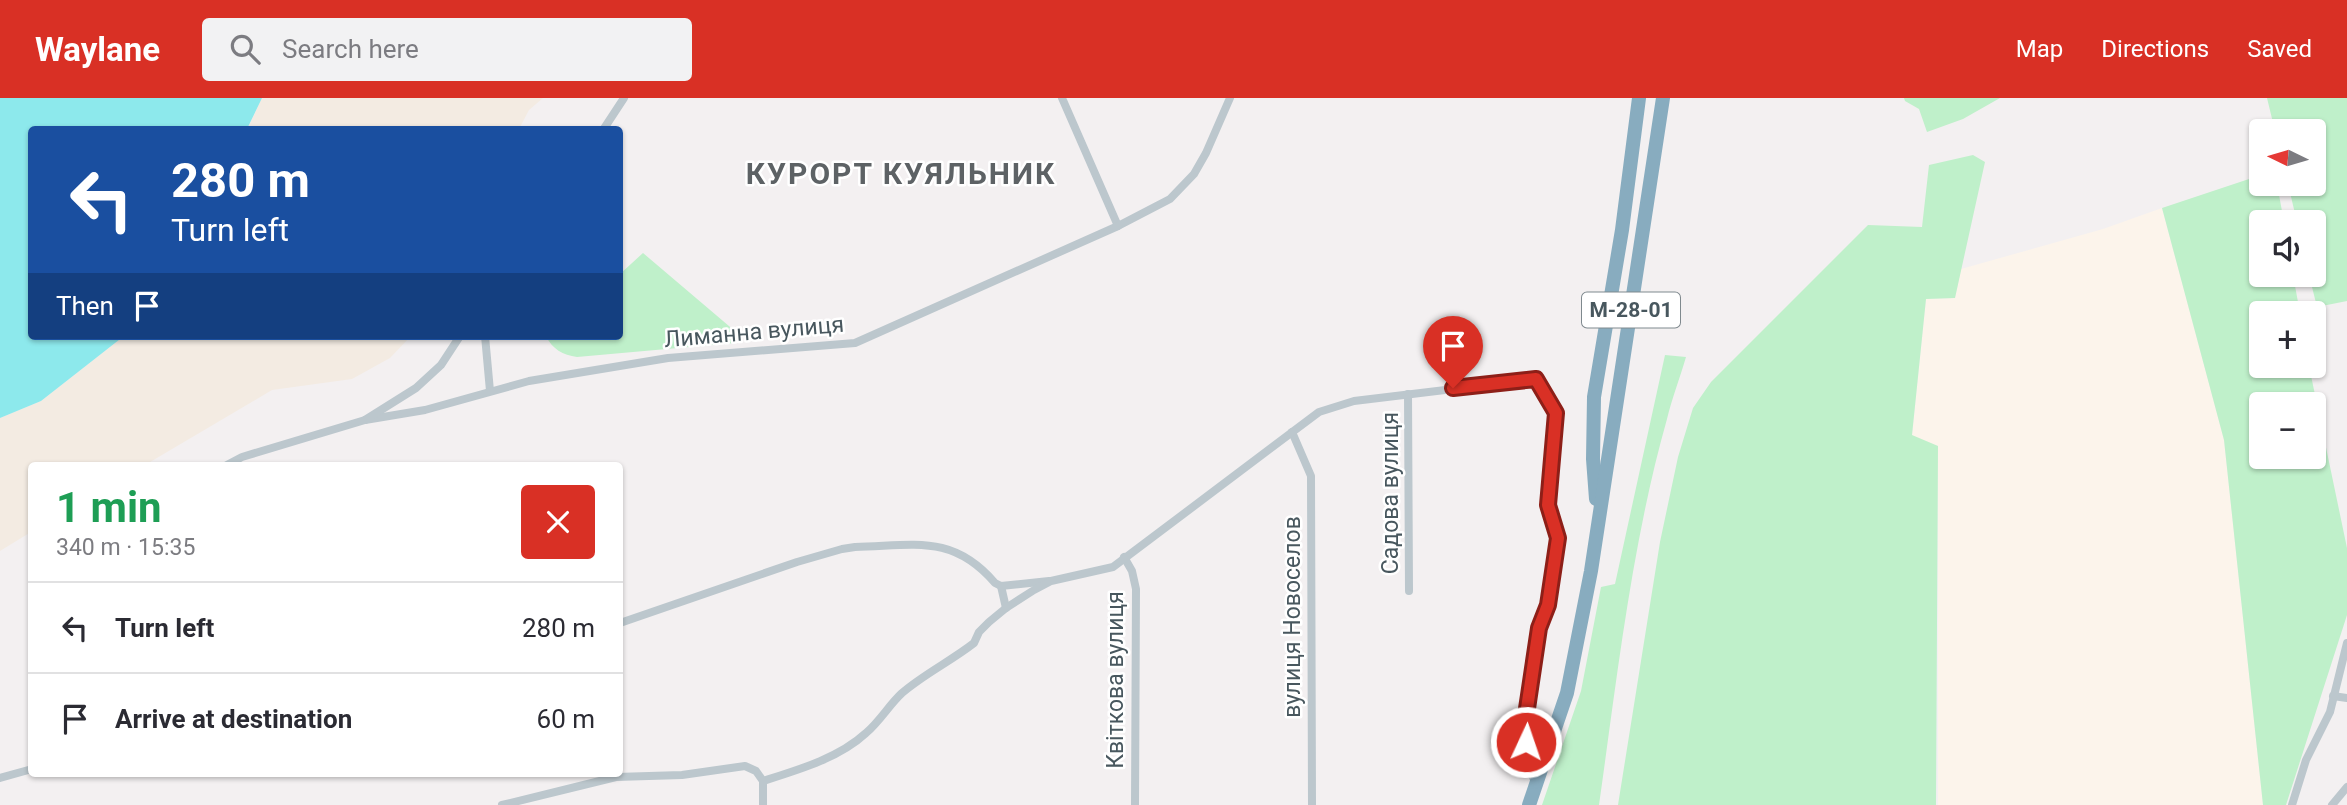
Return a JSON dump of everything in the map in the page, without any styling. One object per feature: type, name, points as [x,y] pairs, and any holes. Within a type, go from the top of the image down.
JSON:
[{"type":"highway","name":"М-28-01","points":[[1598,522],[1593,459],[1594,397],[1622,230],[1639,98]]},
{"type":"highway","name":"М-28-01","points":[[1529,805],[1567,693],[1591,571],[1663,98]]},
{"type":"street","points":[[606,126],[624,98]]},
{"type":"street","points":[[1062,98],[1118,226]]},
{"type":"street","name":"Лиманна вулиця","points":[[365,420],[425,410],[529,381],[668,358],[855,343],[1118,226],[1170,199],[1187,184],[1206,153],[1230,98]]},
{"type":"street","points":[[233,462],[365,420],[416,388],[441,365],[457,340]]},
{"type":"street","points":[[485,340],[490,391]]},
{"type":"street","points":[[623,621],[797,562],[855,547],[938,546],[962,555],[1001,586],[1051,581],[1113,567],[1319,412],[1354,401],[1536,379],[1556,413],[1548,505],[1558,538],[1548,605],[1539,628],[1525,722],[1526,762],[1536,785]]},
{"type":"street","name":"Садова вулиця","points":[[1408,394],[1409,591]]},
{"type":"street","name":"вулиця Новоселов","points":[[1292,432],[1311,476],[1312,805]]},
{"type":"street","points":[[1113,556],[1113,567]]},
{"type":"street","name":"Квіткова вулиця","points":[[1124,557],[1132,571],[1136,589],[1135,805]]},
{"type":"street","points":[[763,780],[822,760],[850,745],[868,732],[904,691],[963,652],[974,643],[979,632],[1006,608],[1051,581]]},
{"type":"street","points":[[1001,586],[1006,608]]},
{"type":"street","points":[[2292,805],[2306,760],[2324,727],[2347,643]]},
{"type":"street","points":[[2333,696],[2347,698]]},
{"type":"street","points":[[623,777],[682,775],[745,766],[756,771],[763,780],[763,805]]},
{"type":"street","points":[[0,778],[28,770]]},
{"type":"street","points":[[502,805],[616,777]]},
{"type":"street","points":[[2332,805],[2347,787]]},
{"type":"shaded area","points":[[2162,208],[2224,440],[2263,805],[1938,805],[1938,446],[1912,436],[1926,299],[1955,298],[1961,269],[2103,229]]},
{"type":"green space","points":[[1904,98],[2000,98],[1963,119],[1927,132],[1919,109]]},
{"type":"green space","points":[[2267,98],[2347,98],[2347,301],[2326,305],[2326,301],[2316,301],[2312,287],[2326,287],[2326,210],[2294,210],[2291,196],[2326,196],[2326,119],[2272,119]]},
{"type":"green space","points":[[1973,155],[1985,162],[1955,298],[1926,299],[1912,435],[1938,446],[1936,805],[1618,805],[1660,542],[1678,457],[1693,408],[1711,382],[1868,225],[1922,227],[1929,165]]},
{"type":"green space","points":[[2249,179],[2249,196],[2279,196],[2282,210],[2249,210],[2249,287],[2295,287],[2298,301],[2249,301],[2249,378],[2312,378],[2314,392],[2249,392],[2249,469],[2326,469],[2326,447],[2347,548],[2347,615],[2286,805],[2263,805],[2224,440],[2162,208]]},
{"type":"green space","points":[[643,253],[736,332],[734,343],[577,357],[555,348],[548,340],[623,340],[623,271]]},
{"type":"green space","points":[[1665,355],[1686,357],[1669,411],[1644,513],[1599,805],[1542,805],[1581,691],[1601,587],[1615,584]]},
{"type":"sand","points":[[262,98],[543,98],[529,110],[521,126],[249,126]]},
{"type":"sand","points":[[119,340],[407,340],[390,358],[352,379],[272,390],[150,462],[28,462],[28,534],[0,551],[0,418],[41,401]]},
{"type":"water","points":[[0,98],[262,98],[248,126],[28,126],[28,340],[119,340],[41,401],[0,418]]},
{"type":"district","name":"КУРОРТ КУЯЛЬНИК","points":[[901,173]]},
{"type":"route","points":[[1453,388],[1536,379],[1556,413],[1548,505],[1558,538],[1548,605],[1539,628],[1525,722],[1526,742]]}]
